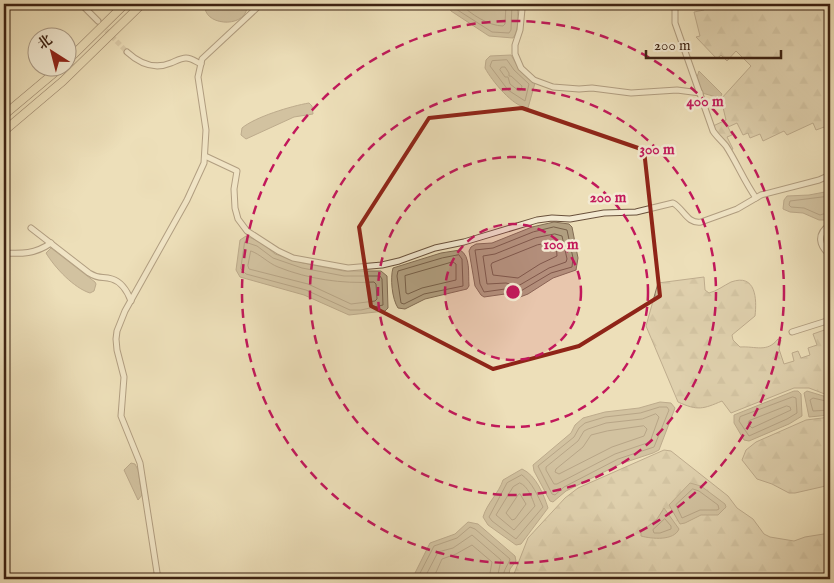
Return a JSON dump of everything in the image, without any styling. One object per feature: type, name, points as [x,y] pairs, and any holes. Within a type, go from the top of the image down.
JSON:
[{"type":"highway","points":[[78,50],[125,4]]},
{"type":"highway","points":[[4,131],[63,82],[142,4]]},
{"type":"highway","points":[[4,115],[48,78]]},
{"type":"street","points":[[81,4],[98,21]]},
{"type":"street","points":[[158,579],[142,473],[138,456],[121,416],[124,377],[116,339],[119,326],[131,301],[202,170],[205,156],[206,130],[198,78],[202,59],[261,4]]},
{"type":"street","points":[[521,4],[520,30],[515,45],[515,54],[521,68],[534,80],[553,87],[592,88],[631,93],[677,90],[700,93]]},
{"type":"street","points":[[674,4],[676,23],[713,131],[734,158],[747,187],[756,198]]},
{"type":"street","points":[[127,52],[142,64],[157,67],[188,58],[201,64]]},
{"type":"street","points":[[205,156],[237,171],[234,189],[235,208],[238,219],[247,232],[278,252],[293,258],[348,268],[382,265],[399,261],[435,248],[525,223],[552,218],[570,219],[604,212],[636,212],[673,203],[681,209],[689,220],[698,223],[737,209],[756,198],[819,180],[830,175]]},
{"type":"street","points":[[830,225],[822,232],[820,238],[822,246],[830,256]]},
{"type":"street","points":[[31,228],[96,278],[116,281],[124,288],[131,301]]},
{"type":"street","points":[[4,253],[30,254],[41,250],[50,243]]},
{"type":"street","points":[[792,332],[830,320]]},
{"type":"highlighted area","points":[[522,108],[644,150],[660,296],[579,346],[493,369],[371,306],[359,227],[429,118]]},
{"type":"green space","points":[[702,4],[830,4],[830,134],[827,126],[816,130],[813,123],[787,135],[784,131],[763,141],[760,134],[750,138],[748,133],[743,135],[737,123],[728,127],[732,135],[727,137],[733,149],[731,150],[714,130],[713,126],[726,120],[721,99],[751,66],[736,51],[727,61],[721,55],[717,59],[696,37],[700,36],[694,12],[704,10]]},
{"type":"green space","points":[[704,277],[705,290],[709,293],[739,280],[746,281],[753,289],[756,302],[755,316],[732,335],[733,340],[740,347],[761,348],[770,346],[778,339],[781,340],[779,349],[784,364],[794,361],[792,353],[798,351],[801,358],[810,355],[808,348],[817,345],[813,334],[830,328],[830,396],[809,388],[794,388],[731,413],[722,401],[700,408],[678,402],[646,326],[658,283]]},
{"type":"green space","points":[[830,417],[830,485],[789,493],[757,479],[742,460],[746,450],[756,442],[806,420]]},
{"type":"green space","points":[[664,450],[671,451],[728,496],[737,508],[753,519],[764,534],[770,537],[794,541],[805,537],[830,533],[830,579],[512,579],[528,538],[565,498],[578,488]]},
{"type":"water","points":[[213,4],[247,4],[246,12],[242,17],[228,22],[213,19],[207,14],[205,8]]},
{"type":"water","points":[[451,4],[516,4],[518,21],[515,35],[513,38],[489,36],[451,11],[449,7]]},
{"type":"water","points":[[511,55],[518,67],[535,83],[528,108],[522,107],[510,98],[493,80],[485,68],[486,60],[490,56]]},
{"type":"water","points":[[699,71],[722,94],[720,98],[702,93],[697,77]]},
{"type":"water","points":[[309,103],[312,106],[313,114],[294,117],[246,139],[241,135],[242,128],[255,120],[283,109]]},
{"type":"water","points":[[830,191],[830,216],[824,220],[783,209],[784,200],[787,196],[809,195]]},
{"type":"water","points":[[554,222],[569,224],[572,227],[578,258],[576,270],[553,278],[520,297],[505,294],[484,297],[481,295],[475,286],[469,251],[471,247],[476,244],[492,243],[532,227]]},
{"type":"water","points":[[246,236],[261,242],[275,254],[303,263],[344,271],[381,271],[387,276],[388,308],[385,311],[349,315],[304,295],[240,277],[236,270],[240,240]]},
{"type":"water","points":[[51,248],[95,282],[94,291],[90,293],[65,277],[46,253]]},
{"type":"water","points":[[460,250],[466,256],[469,271],[469,286],[467,289],[425,299],[405,309],[398,308],[392,288],[393,268],[441,253]]},
{"type":"water","points":[[798,391],[801,394],[802,416],[789,424],[749,441],[744,440],[734,423],[734,415]]},
{"type":"water","points":[[807,391],[830,398],[830,415],[809,417],[804,393]]},
{"type":"water","points":[[660,402],[671,403],[675,408],[659,450],[620,464],[566,491],[553,502],[550,501],[534,471],[533,465],[571,433],[575,425],[583,418],[605,412],[639,408]]},
{"type":"water","points":[[131,463],[135,464],[138,470],[142,495],[138,500],[124,470]]},
{"type":"water","points":[[522,469],[535,481],[542,492],[548,508],[521,544],[516,545],[488,525],[483,517],[503,480]]},
{"type":"water","points":[[690,483],[701,486],[725,504],[726,507],[718,515],[701,515],[680,524],[669,505]]},
{"type":"water","points":[[664,508],[679,529],[676,533],[673,536],[662,538],[641,536],[641,532],[657,519]]},
{"type":"water","points":[[468,522],[478,524],[515,556],[516,561],[510,569],[508,579],[412,579],[430,543],[455,534]]},
{"type":"tunnel","points":[[101,25],[127,52]]}]
